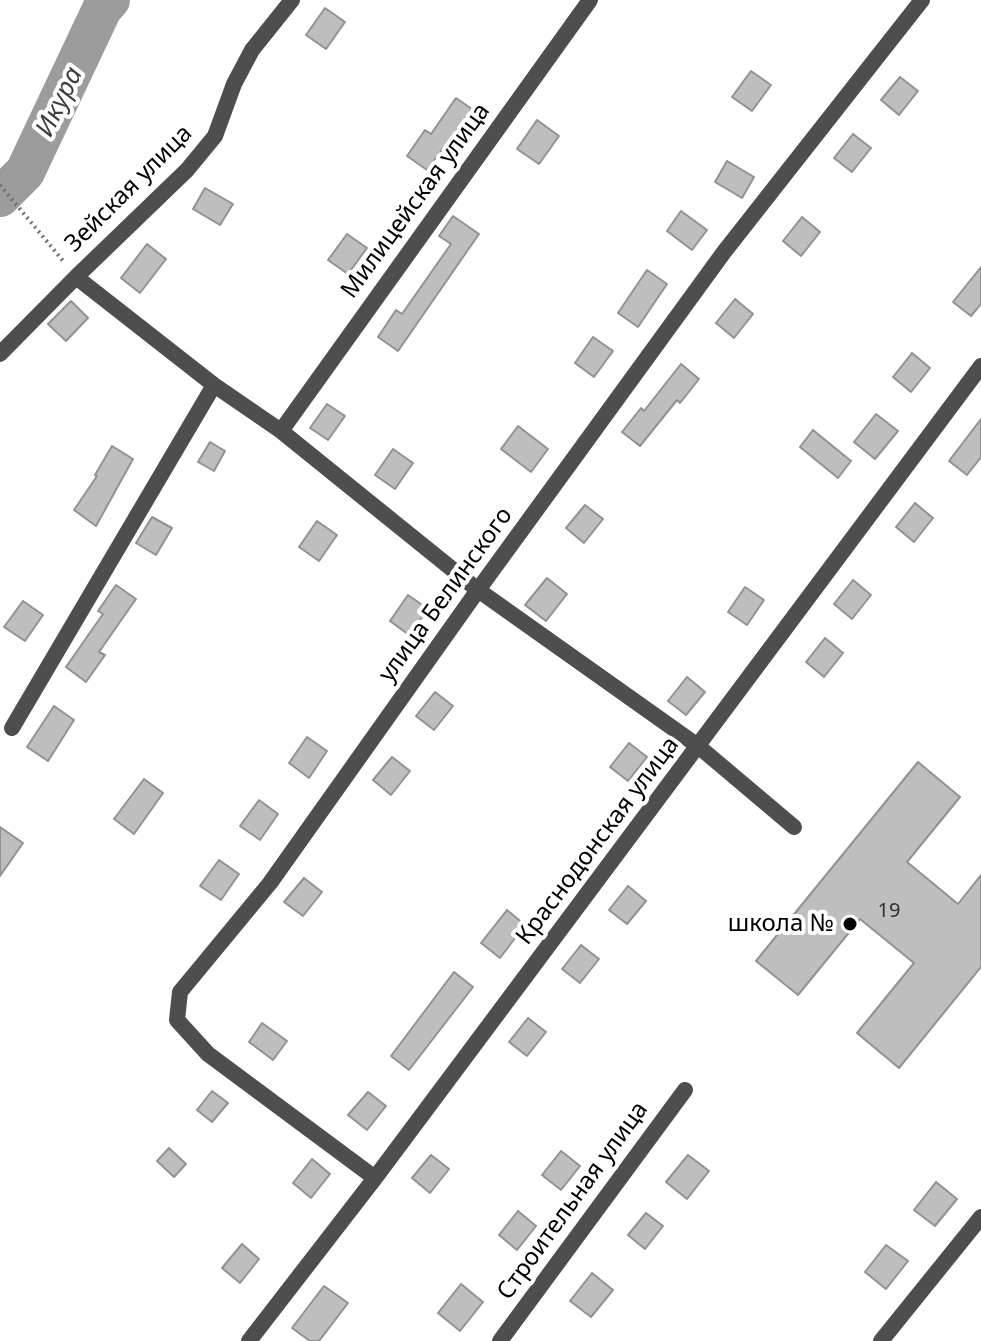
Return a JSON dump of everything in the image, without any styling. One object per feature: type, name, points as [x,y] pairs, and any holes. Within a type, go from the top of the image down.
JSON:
[{"type":"street","name":"Зейская улица","points":[[0,354],[187,170],[215,136],[234,84],[252,50],[292,0]]},
{"type":"street","name":"Милицейская улица","points":[[281,431],[590,0]]},
{"type":"street","name":"улица Белинского","points":[[375,1178],[208,1054],[177,1020],[180,992],[270,883],[724,252],[922,0]]},
{"type":"street","points":[[76,277],[214,385],[281,431],[478,590],[698,746],[794,827]]},
{"type":"street","name":"Краснодонская улица","points":[[257,1338],[981,366]]},
{"type":"street","points":[[12,728],[214,385]]},
{"type":"street","name":"Строительная улица","points":[[500,1341],[685,1090]]},
{"type":"street","points":[[881,1341],[981,1217]]},
{"type":"path","points":[[0,185],[76,277]]},
{"type":"building","points":[[325,8],[345,22],[326,49],[306,35]]},
{"type":"building","points":[[751,71],[771,85],[752,111],[732,97]]},
{"type":"building","points":[[900,77],[918,91],[899,115],[881,100]]},
{"type":"building","points":[[456,98],[472,109],[427,170],[407,156],[425,130],[431,134]]},
{"type":"building","points":[[537,120],[559,136],[539,164],[517,149]]},
{"type":"building","points":[[853,134],[871,148],[852,172],[834,158]]},
{"type":"building","points":[[727,161],[754,177],[742,198],[715,182]]},
{"type":"building","points":[[205,188],[233,204],[220,225],[193,209]]},
{"type":"building","points":[[681,211],[707,230],[692,250],[667,231]]},
{"type":"building","points":[[453,216],[479,234],[398,351],[378,337],[396,310],[402,314],[451,244],[439,236]]},
{"type":"building","points":[[802,217],[820,232],[801,256],[783,241]]},
{"type":"building","points":[[347,234],[367,248],[348,274],[328,260]]},
{"type":"building","points":[[147,244],[166,259],[140,293],[121,278]]},
{"type":"building","points":[[981,267],[981,304],[971,316],[953,302]]},
{"type":"building","points":[[647,270],[667,284],[638,327],[618,313]]},
{"type":"building","points":[[735,299],[753,314],[734,338],[716,323]]},
{"type":"building","points":[[71,301],[88,318],[66,341],[48,324]]},
{"type":"building","points":[[593,337],[613,351],[594,377],[575,363]]},
{"type":"building","points":[[912,353],[930,368],[911,392],[893,377]]},
{"type":"building","points":[[681,364],[699,379],[680,403],[677,400],[640,446],[622,432],[641,408],[644,411]]},
{"type":"building","points":[[327,404],[345,416],[328,440],[310,428]]},
{"type":"building","points":[[876,414],[898,431],[875,459],[854,442]]},
{"type":"building","points":[[981,419],[981,457],[967,475],[949,461]]},
{"type":"building","points":[[518,426],[548,449],[531,472],[501,449]]},
{"type":"building","points":[[813,430],[851,461],[838,478],[800,447]]},
{"type":"building","points":[[210,442],[225,451],[214,471],[198,462]]},
{"type":"building","points":[[112,446],[133,459],[96,526],[74,510],[97,476]]},
{"type":"building","points":[[393,449],[413,463],[395,489],[375,475]]},
{"type":"building","points":[[915,503],[933,518],[914,542],[896,527]]},
{"type":"building","points":[[585,505],[603,519],[584,543],[566,528]]},
{"type":"building","points":[[152,517],[172,528],[156,555],[136,543]]},
{"type":"building","points":[[317,521],[337,535],[319,561],[299,547]]},
{"type":"building","points":[[547,578],[567,594],[546,621],[525,605]]},
{"type":"building","points":[[853,580],[871,595],[852,619],[834,604]]},
{"type":"building","points":[[116,585],[136,599],[99,652],[105,655],[86,682],[66,667],[103,614],[98,611]]},
{"type":"building","points":[[745,587],[764,600],[747,625],[728,612]]},
{"type":"building","points":[[408,595],[428,609],[409,635],[390,621]]},
{"type":"building","points":[[23,601],[43,615],[25,641],[4,627]]},
{"type":"building","points":[[825,638],[843,653],[824,677],[806,662]]},
{"type":"building","points":[[687,677],[705,692],[686,715],[668,701]]},
{"type":"building","points":[[435,692],[453,706],[434,730],[416,716]]},
{"type":"building","points":[[54,706],[74,720],[48,761],[27,747]]},
{"type":"building","points":[[307,737],[327,751],[309,778],[289,763]]},
{"type":"building","points":[[629,743],[647,757],[628,781],[610,767]]},
{"type":"building","points":[[392,757],[410,771],[391,795],[373,780]]},
{"type":"building","points":[[918,762],[960,797],[907,862],[958,904],[981,875],[981,967],[899,1068],[857,1033],[914,963],[860,919],[798,995],[756,961]]},
{"type":"building","points":[[144,779],[163,793],[134,834],[114,819]]},
{"type":"building","points":[[259,800],[278,814],[260,840],[240,826]]},
{"type":"building","points":[[0,827],[23,843],[0,876]]},
{"type":"building","points":[[219,860],[239,874],[221,900],[200,886]]},
{"type":"building","points":[[304,878],[322,892],[303,916],[284,902]]},
{"type":"building","points":[[628,886],[646,901],[627,924],[609,910]]},
{"type":"building","points":[[507,910],[525,925],[500,958],[481,943]]},
{"type":"building","points":[[581,945],[599,959],[580,983],[562,969]]},
{"type":"building","points":[[454,972],[473,987],[409,1070],[391,1056]]},
{"type":"building","points":[[528,1018],[546,1032],[527,1056],[509,1042]]},
{"type":"building","points":[[262,1023],[287,1041],[273,1060],[249,1042]]},
{"type":"building","points":[[212,1091],[228,1103],[212,1122],[197,1110]]},
{"type":"building","points":[[368,1092],[386,1106],[367,1130],[348,1115]]},
{"type":"building","points":[[169,1148],[186,1164],[174,1177],[157,1161]]},
{"type":"building","points":[[561,1151],[580,1166],[561,1190],[542,1175]]},
{"type":"building","points":[[431,1155],[449,1169],[430,1193],[412,1178]]},
{"type":"building","points":[[688,1155],[709,1171],[687,1199],[666,1182]]},
{"type":"building","points":[[312,1159],[330,1174],[311,1198],[293,1183]]},
{"type":"building","points":[[936,1182],[957,1199],[935,1226],[914,1210]]},
{"type":"building","points":[[518,1211],[536,1226],[517,1250],[499,1235]]},
{"type":"building","points":[[646,1213],[663,1226],[645,1249],[628,1235]]},
{"type":"building","points":[[242,1244],[259,1259],[240,1283],[222,1268]]},
{"type":"building","points":[[886,1245],[908,1261],[886,1289],[865,1272]]},
{"type":"building","points":[[592,1273],[613,1290],[591,1317],[570,1301]]},
{"type":"building","points":[[461,1284],[483,1302],[460,1331],[438,1313]]},
{"type":"building","points":[[324,1286],[348,1303],[319,1341],[310,1341],[292,1328]]},
{"type":"waterway","name":"Икура","points":[[0,197],[25,172],[102,9],[110,0]]},
{"type":"place","name":"школа №","points":[[850,924]]}]
